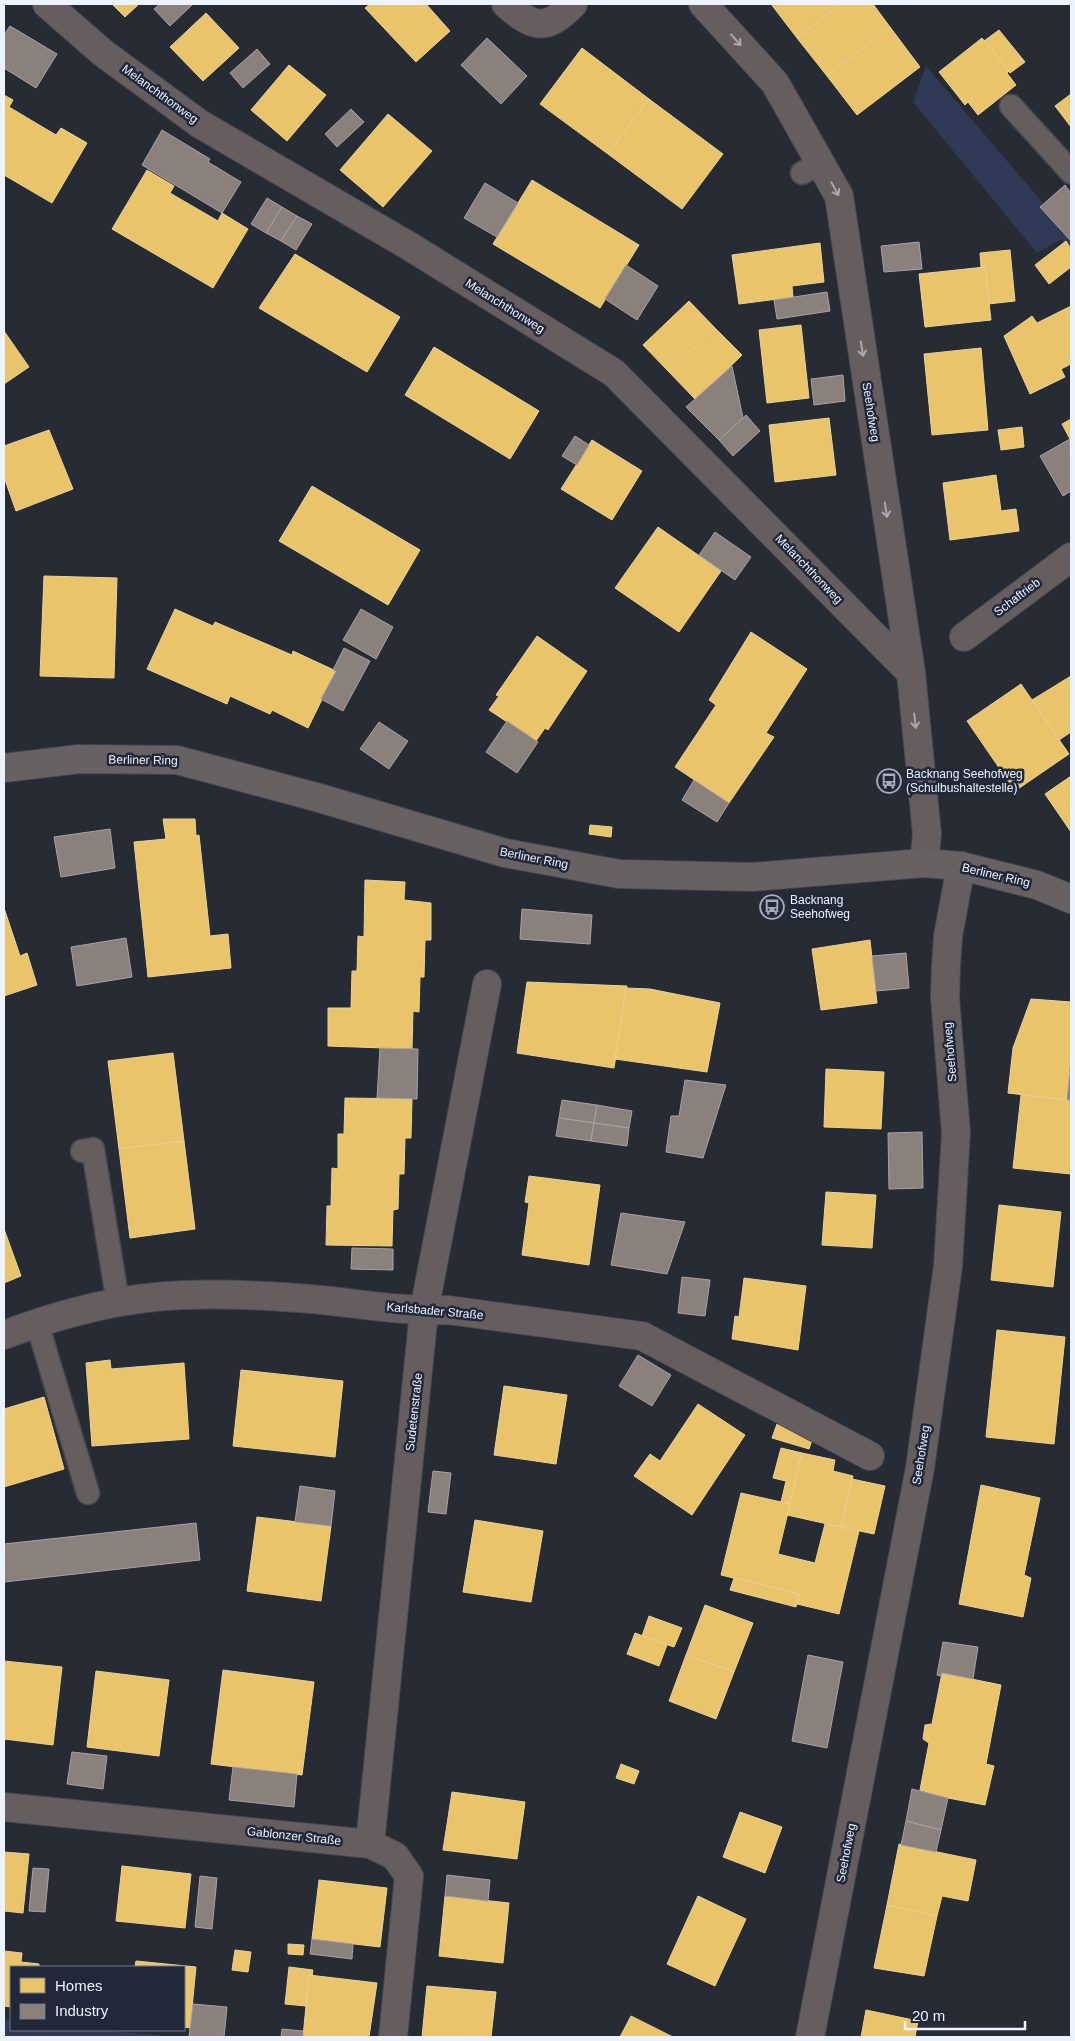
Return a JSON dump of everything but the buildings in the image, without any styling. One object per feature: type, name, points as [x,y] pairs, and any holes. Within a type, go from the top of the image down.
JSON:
[{"type":"street","name":"Melanchthonweg","points":[[47,4],[103,53],[200,124],[409,246],[614,373],[910,673]]},
{"type":"street","points":[[506,4],[529,22],[539,25],[564,13],[573,4]]},
{"type":"street","name":"Seehofweg","points":[[704,4],[775,83],[811,168],[839,196],[910,673],[927,834],[924,863]]},
{"type":"street","name":"Schaftrieb","points":[[964,637],[1071,557]]},
{"type":"street","name":"Berliner Ring","points":[[4,768],[79,759],[177,760],[316,797],[505,853],[619,874],[752,877],[924,863],[961,866],[1037,884],[1071,899]]},
{"type":"street","name":"Seehofweg","points":[[810,2037],[920,1468],[948,1266],[956,1134],[945,998],[946,966],[948,936],[961,866]]},
{"type":"street","name":"Sudetenstraße","points":[[370,1844],[424,1311],[487,984]]},
{"type":"street","name":"Karlsbader Straße","points":[[16,1327],[118,1303],[183,1295],[298,1298],[424,1311],[448,1310],[642,1336],[870,1456]]},
{"type":"street","name":"Gablonzer Straße","points":[[4,1807],[370,1844],[395,1856],[409,1876],[392,2037]]},
{"type":"lane","points":[[1011,106],[1071,172]]},
{"type":"lane","points":[[82,1151],[93,1149],[118,1303]]},
{"type":"lane","points":[[16,1327],[88,1493]]},
{"type":"shaded area","points":[[926,66],[1071,236],[1071,252],[1062,239],[1037,253],[913,102]]},
{"type":"shaded area","points":[[4,2019],[10,2020],[10,2031],[115,2031],[174,2037],[4,2037]]},
{"type":"place","name":"Backnang Seehofweg (Schulbushaltestelle)","points":[[889,781]]},
{"type":"place","name":"Backnang Seehofweg","points":[[772,907]]}]
